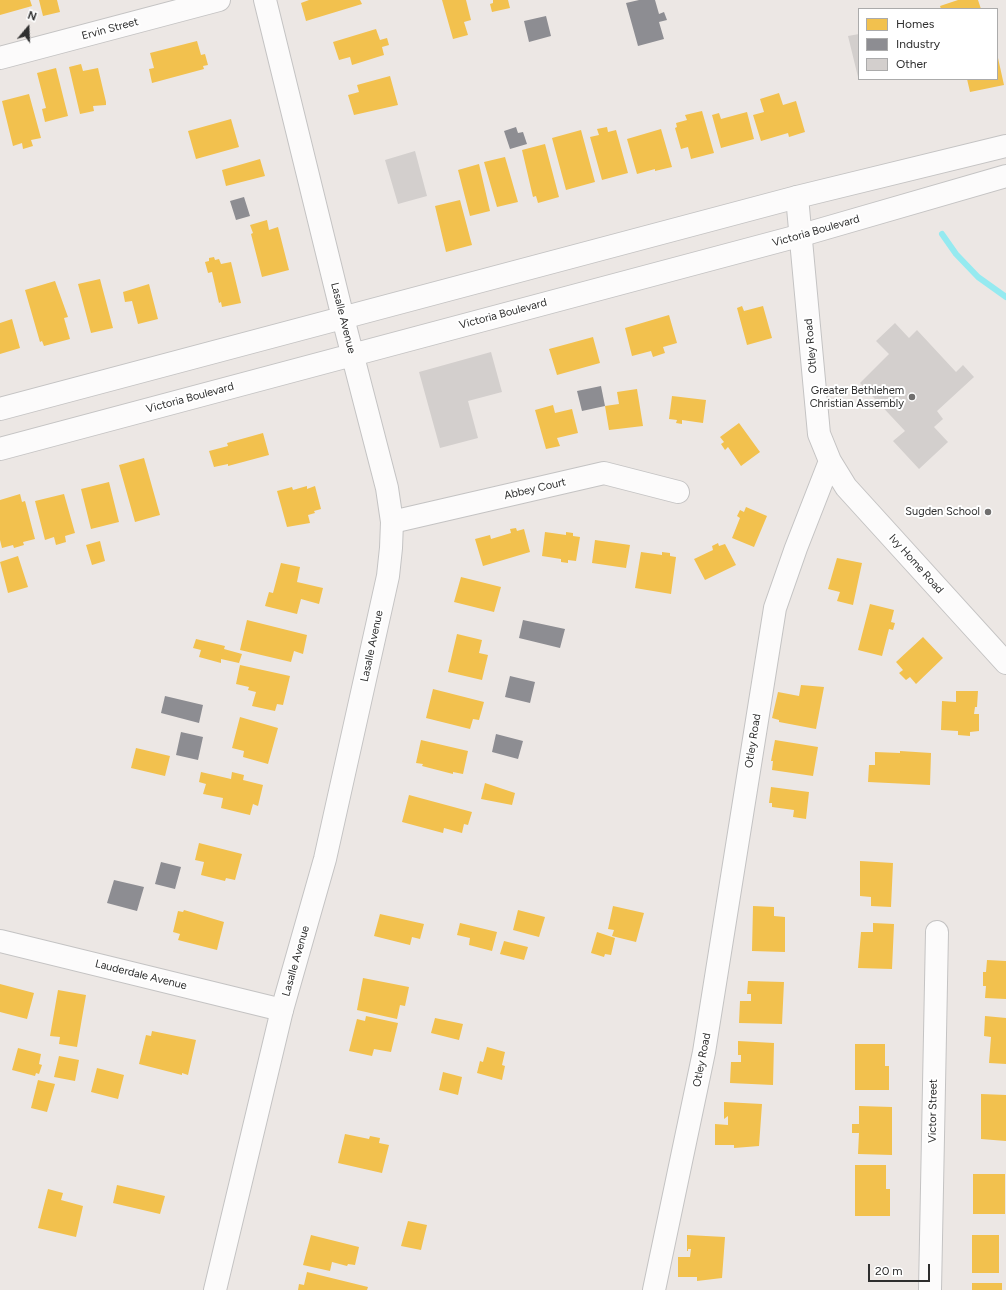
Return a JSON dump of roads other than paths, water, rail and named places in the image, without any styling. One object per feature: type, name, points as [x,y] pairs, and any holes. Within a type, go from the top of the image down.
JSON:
[{"type":"main road","name":"Ervin Street","points":[[0,58],[219,0]]},
{"type":"main road","name":"Lasalle Avenue","points":[[215,1290],[282,1010],[325,859],[388,576],[391,548],[392,522],[387,488],[343,318],[265,0]]},
{"type":"main road","points":[[0,409],[797,197],[1006,146]]},
{"type":"main road","name":"Victoria Boulevard","points":[[0,449],[802,235],[1006,176]]},
{"type":"main road","name":"Otley Road","points":[[654,1290],[704,1052],[775,608],[796,548],[830,461],[819,434],[802,235],[797,197]]},
{"type":"main road","name":"Ivy Home Road","points":[[830,461],[846,487],[1006,663]]},
{"type":"main road","name":"Abbey Court","points":[[392,522],[604,473],[678,492]]},
{"type":"main road","name":"Victor Street","points":[[930,1290],[937,932]]},
{"type":"main road","name":"Lauderdale Avenue","points":[[0,940],[282,1010]]},
{"type":"waterway","points":[[942,234],[956,254],[978,277],[1006,297]]},
{"type":"place","name":"Greater Bethlehem Christian Assembly","points":[[912,397]]},
{"type":"place","name":"Sugden School","points":[[988,512]]}]
